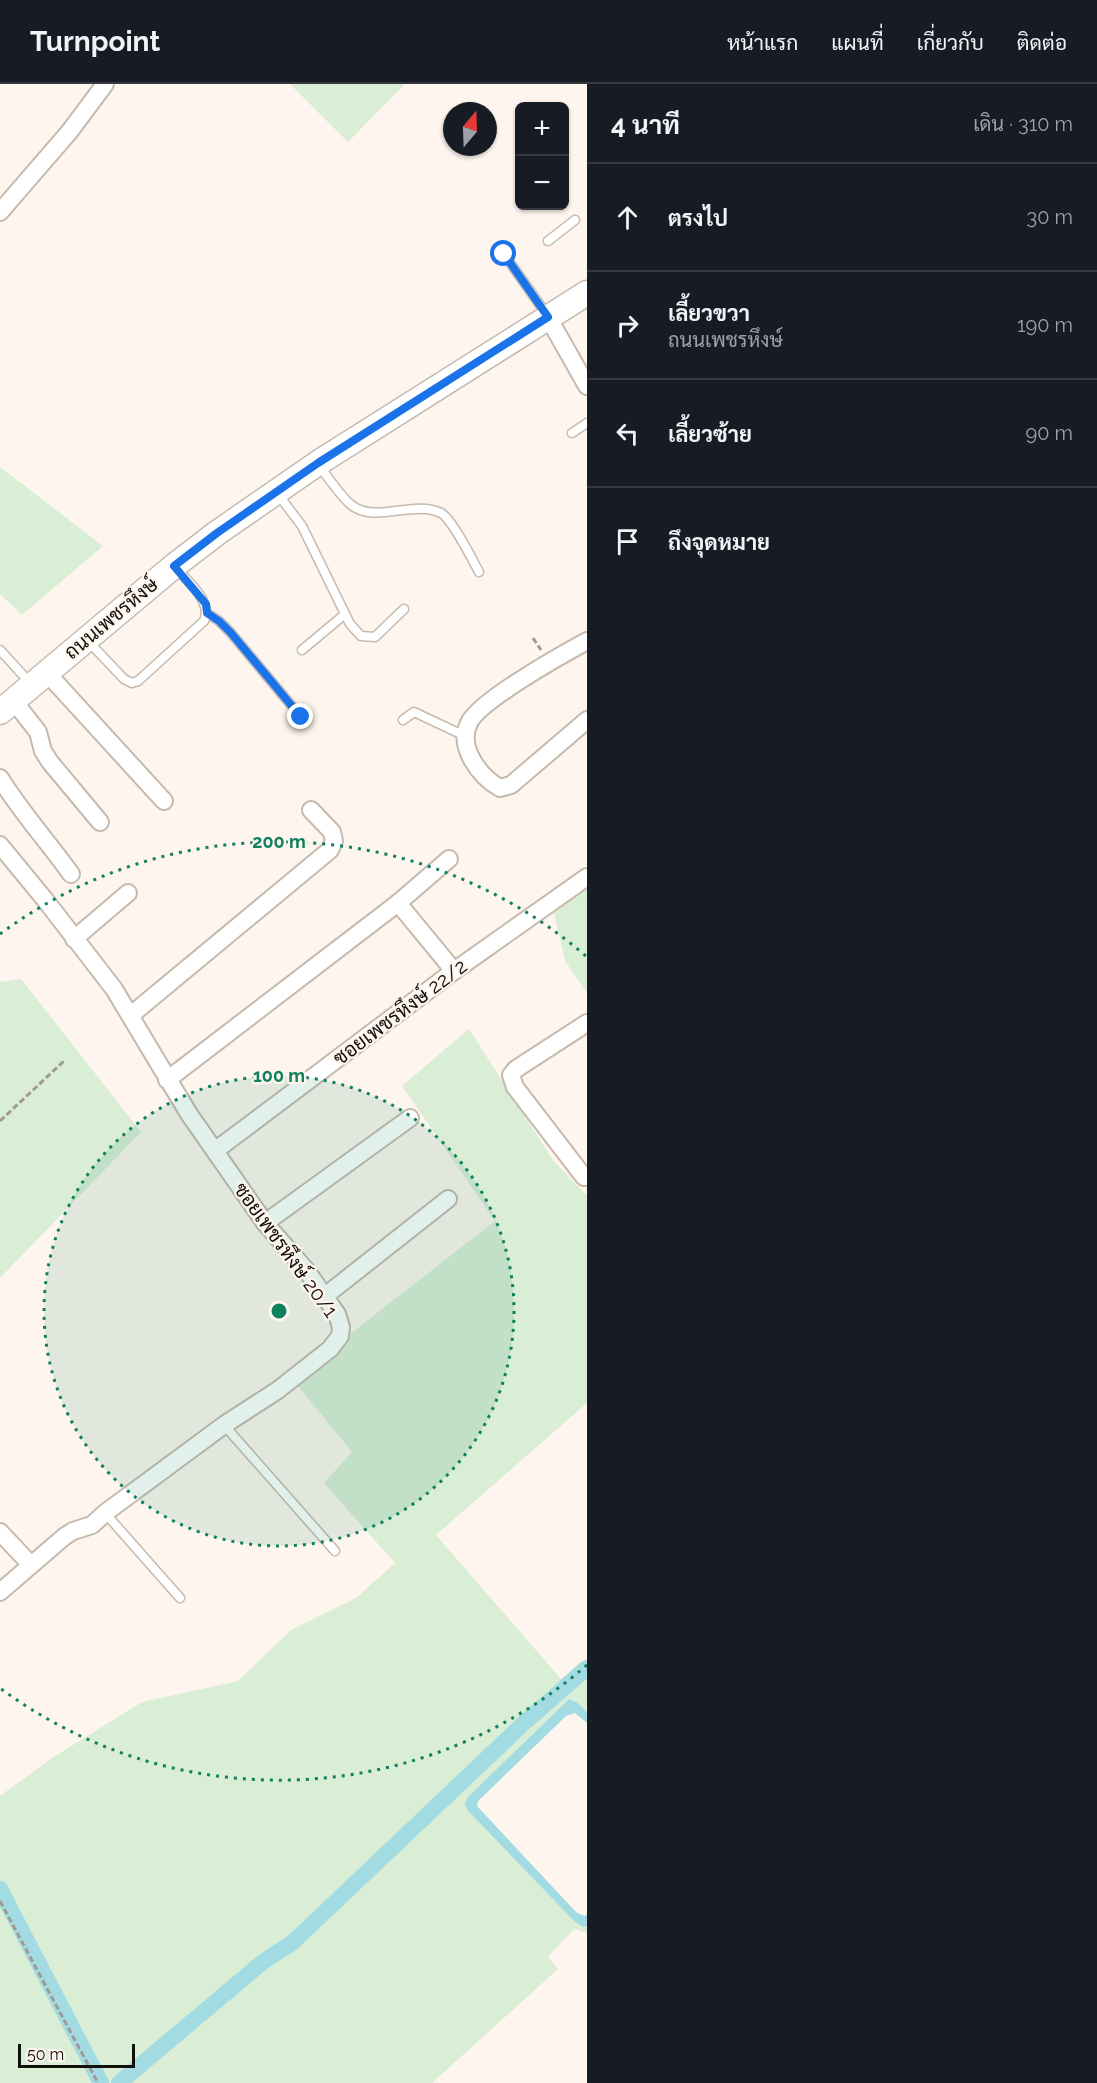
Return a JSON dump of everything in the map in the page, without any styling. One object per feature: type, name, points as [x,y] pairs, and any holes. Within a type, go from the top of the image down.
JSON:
[{"type":"main road","name":"ถนนเพชรหึงษ์","points":[[7,706],[174,566],[276,492],[587,293]]},
{"type":"street","points":[[0,212],[70,131],[105,84]]},
{"type":"street","points":[[548,317],[587,386]]},
{"type":"street","points":[[587,641],[549,662],[489,702],[469,721],[465,736],[467,748],[487,781],[500,788],[511,785],[587,720]]},
{"type":"street","points":[[40,679],[164,801]]},
{"type":"street","points":[[7,706],[38,732],[50,762],[100,822]]},
{"type":"street","points":[[0,778],[14,801],[71,874]]},
{"type":"street","points":[[131,1015],[330,850],[334,841],[332,832],[311,810]]},
{"type":"street","name":"ซอยเพชรหึงษ์ 20/1","points":[[0,845],[114,989],[167,1080],[265,1223],[306,1270],[325,1296],[337,1314],[341,1327],[340,1336],[330,1349],[278,1390],[224,1425],[92,1525],[73,1531],[0,1592]]},
{"type":"street","points":[[167,1080],[398,903],[449,859]]},
{"type":"street","name":"ซอยเพชรหึงษ์ 22/2","points":[[216,1150],[454,971],[587,876]]},
{"type":"street","points":[[74,939],[128,893]]},
{"type":"street","points":[[398,903],[454,971]]},
{"type":"street","points":[[584,1177],[515,1087],[511,1075],[516,1069],[587,1023]]},
{"type":"street","points":[[265,1223],[410,1119]]},
{"type":"street","points":[[325,1296],[448,1198]]},
{"type":"street","points":[[0,1532],[31,1565]]},
{"type":"lane","points":[[548,241],[575,220]]},
{"type":"lane","points":[[504,254],[548,317]]},
{"type":"lane","points":[[572,433],[587,423]]},
{"type":"lane","points":[[318,463],[351,506],[387,513],[425,508],[443,514],[479,572]]},
{"type":"lane","points":[[276,492],[302,526],[350,624],[361,636],[375,637],[404,609]]},
{"type":"lane","points":[[86,640],[124,679],[132,683],[138,681],[204,621],[207,613],[206,604],[174,566]]},
{"type":"lane","points":[[207,613],[231,633],[301,717]]},
{"type":"lane","points":[[302,650],[345,614]]},
{"type":"lane","points":[[0,650],[40,679]]},
{"type":"lane","points":[[403,720],[414,712],[465,736]]},
{"type":"lane","points":[[224,1425],[335,1551]]},
{"type":"lane","points":[[105,1513],[180,1598]]},
{"type":"path","points":[[0,1122],[64,1060]]},
{"type":"path","points":[[0,1901],[98,2083]]},
{"type":"green space","points":[[290,84],[405,84],[348,142]]},
{"type":"green space","points":[[0,467],[103,546],[22,615],[0,594]]},
{"type":"green space","points":[[587,889],[587,993],[565,961],[554,912]]},
{"type":"green space","points":[[21,979],[141,1132],[0,1278],[0,982]]},
{"type":"green space","points":[[469,1029],[553,1160],[587,1196],[587,1403],[436,1535],[561,1679],[581,1661],[587,1667],[587,1712],[578,1703],[468,1811],[575,1922],[583,1927],[587,1926],[587,1933],[574,1929],[548,1957],[558,1969],[432,2083],[0,2083],[0,1796],[52,1758],[142,1702],[238,1681],[291,1630],[356,1598],[395,1563],[324,1483],[352,1452],[298,1386],[350,1334],[495,1221],[402,1086]]},
{"type":"water","points":[[569,1699],[578,1703],[587,1712],[587,1723],[575,1713],[566,1716],[478,1801],[477,1806],[577,1913],[585,1916],[587,1914],[587,1926],[583,1927],[575,1922],[468,1811],[465,1805],[467,1798]]},
{"type":"waterway","points":[[119,2083],[264,1961],[292,1943],[525,1722],[587,1668]]},
{"type":"waterway","points":[[0,1889],[101,2083]]},
{"type":"route","points":[[301,717],[231,633],[207,613],[206,604],[174,566],[217,533],[318,463],[548,317],[504,254]]}]
